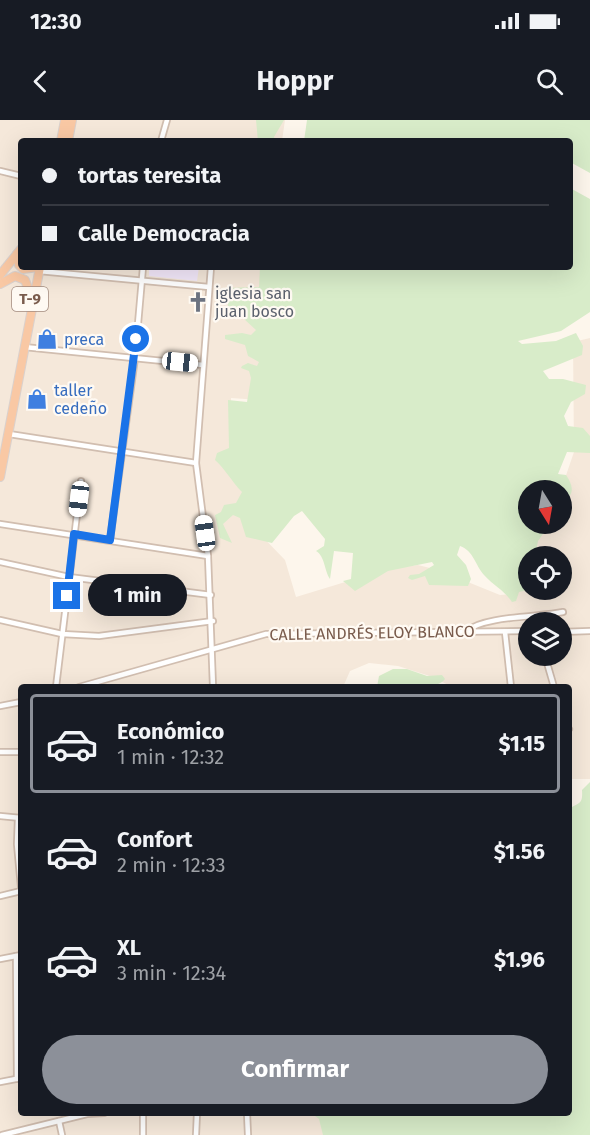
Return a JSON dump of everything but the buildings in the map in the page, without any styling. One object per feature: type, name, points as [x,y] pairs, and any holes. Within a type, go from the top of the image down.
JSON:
[{"type":"highway","points":[[62,138],[65,120]]},
{"type":"highway","points":[[69,138],[72,120]]},
{"type":"highway","name":"T-9","points":[[0,275],[4,264],[18,252]]},
{"type":"highway","name":"T-9","points":[[0,477],[39,270]]},
{"type":"highway","name":"T-9","points":[[0,284],[15,276],[28,284],[29,305],[24,347]]},
{"type":"street","points":[[162,138],[167,120]]},
{"type":"street","points":[[0,171],[18,175]]},
{"type":"street","points":[[55,270],[141,281],[209,286]]},
{"type":"street","points":[[110,540],[135,358],[143,270]]},
{"type":"street","points":[[211,270],[196,463],[208,556],[213,621],[213,684]]},
{"type":"street","points":[[24,347],[203,364]]},
{"type":"street","points":[[9,434],[196,463]]},
{"type":"street","points":[[56,684],[81,481]]},
{"type":"street","points":[[0,524],[208,556]]},
{"type":"street","points":[[0,562],[69,577],[211,595]]},
{"type":"street","points":[[0,620],[62,634],[120,635],[213,621]]},
{"type":"street","points":[[467,631],[477,624],[518,620]]},
{"type":"street","name":"CALLE ANDRÉS ELOY BLANCO","points":[[90,684],[266,634],[518,631]]},
{"type":"street","points":[[572,632],[590,631]]},
{"type":"street","points":[[505,632],[511,684]]},
{"type":"street","points":[[548,666],[553,684]]},
{"type":"street","points":[[109,679],[110,684]]},
{"type":"street","points":[[0,706],[18,703]]},
{"type":"street","points":[[0,752],[18,752]]},
{"type":"street","points":[[0,816],[18,818]]},
{"type":"street","points":[[18,835],[18,855]]},
{"type":"street","points":[[0,896],[18,890]]},
{"type":"street","points":[[0,958],[18,956]]},
{"type":"street","points":[[0,1082],[18,1078]]},
{"type":"street","points":[[2,1135],[79,1116]]},
{"type":"street","points":[[142,1116],[143,1135]]},
{"type":"street","points":[[196,1135],[197,1116]]},
{"type":"street","points":[[247,1116],[248,1135]]},
{"type":"street","points":[[58,1121],[62,1135]]},
{"type":"shaded area","points":[[0,120],[285,120],[282,138],[18,138],[18,270],[273,270],[259,400],[231,398],[232,436],[256,530],[285,560],[296,597],[388,569],[418,565],[438,570],[500,595],[514,594],[518,587],[518,600],[572,600],[572,546],[534,546],[538,534],[572,534],[572,480],[564,480],[574,452],[573,342],[590,338],[590,779],[572,779],[572,684],[446,684],[433,677],[398,666],[369,663],[350,671],[344,684],[18,684],[18,1116],[325,1116],[331,1135],[0,1135]]},
{"type":"shaded area","points":[[149,270],[199,270],[197,281],[149,276]]},
{"type":"green space","points":[[256,120],[284,120],[274,138],[258,138]]},
{"type":"green space","points":[[307,120],[590,120],[590,173],[573,164],[573,138],[304,138]]},
{"type":"green space","points":[[573,190],[590,199],[590,312],[561,331],[518,341],[522,344],[556,341],[576,333],[583,346],[582,355],[543,371],[549,379],[563,379],[586,385],[585,394],[571,402],[564,416],[568,426],[583,428],[590,436],[590,453],[567,452],[558,474],[566,475],[568,480],[518,480],[518,534],[543,534],[537,546],[518,546],[516,601],[512,602],[488,579],[471,555],[460,546],[457,555],[466,565],[471,579],[468,586],[429,585],[425,576],[412,580],[408,578],[434,565],[432,562],[388,571],[355,591],[343,581],[351,579],[353,553],[334,551],[330,579],[321,556],[316,551],[324,546],[325,539],[302,511],[294,516],[272,543],[246,537],[240,518],[233,515],[223,524],[232,543],[220,538],[215,515],[221,512],[224,505],[236,503],[242,492],[215,460],[217,453],[229,448],[228,400],[247,402],[251,378],[249,371],[241,368],[248,363],[257,366],[259,362],[248,356],[245,345],[225,339],[225,335],[242,333],[251,335],[256,330],[244,319],[240,310],[228,307],[227,288],[259,287],[260,270],[573,270]]},
{"type":"green space","points":[[393,669],[407,669],[427,676],[442,675],[445,679],[438,684],[378,684],[379,676]]},
{"type":"green space","points":[[590,782],[590,1135],[323,1135],[319,1119],[315,1116],[572,1116],[572,807],[580,802],[582,790]]},
{"type":"place","name":"iglesia san juan bosco","points":[[198,302]]},
{"type":"place","name":"preca","points":[[47,339]]},
{"type":"place","name":"taller cedeño","points":[[37,399]]},
{"type":"route","points":[[67,596],[74,534],[110,540],[136,339]]}]
